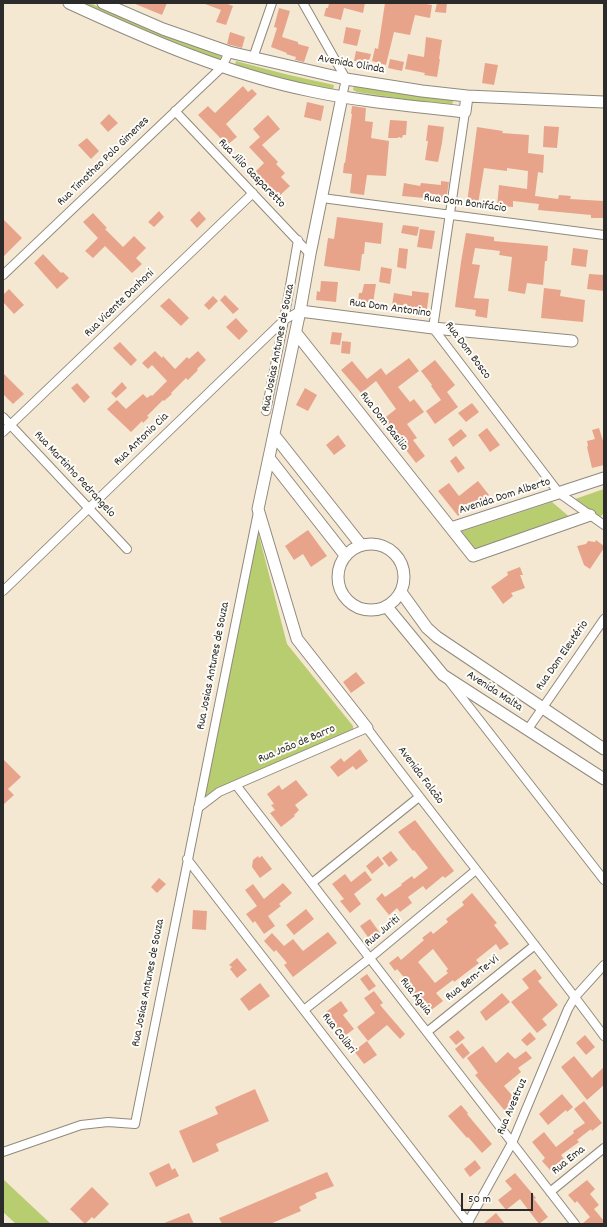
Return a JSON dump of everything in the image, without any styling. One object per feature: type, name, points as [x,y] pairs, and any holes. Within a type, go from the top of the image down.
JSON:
[{"type":"street","points":[[69,3],[149,38],[222,67],[284,85],[342,97],[465,112]]},
{"type":"street","name":"Avenida Olinda","points":[[104,3],[163,29],[229,52],[346,79],[428,92],[467,96],[604,102]]},
{"type":"street","points":[[253,58],[272,3]]},
{"type":"street","points":[[303,3],[346,79]]},
{"type":"street","points":[[222,67],[229,52]]},
{"type":"street","name":"Rua Timotheo Polo Gimenes","points":[[3,275],[222,67]]},
{"type":"street","name":"Rua Josias Antunes de Souza","points":[[3,1152],[81,1125],[108,1122],[135,1124],[187,859],[258,509],[296,333],[310,254],[346,79]]},
{"type":"street","name":"Rua Dom Bosco","points":[[467,96],[433,328],[559,493],[604,526]]},
{"type":"street","name":"Rua Jilio Gasparetto","points":[[175,111],[310,254]]},
{"type":"street","name":"Rua Vicente Danhoni","points":[[3,432],[253,193]]},
{"type":"street","name":"Rua Dom Bonifácio","points":[[322,198],[604,235]]},
{"type":"street","points":[[266,411],[298,240]]},
{"type":"street","name":"Rua Dom Antonino","points":[[300,310],[433,328],[572,341]]},
{"type":"street","name":"Rua Antonio Cia","points":[[3,591],[284,320],[300,310]]},
{"type":"street","name":"Rua Dom Basilio","points":[[296,333],[451,528]]},
{"type":"street","name":"Rua Martinho Pedrangelo","points":[[3,417],[127,549]]},
{"type":"street","points":[[274,435],[361,545]]},
{"type":"street","points":[[269,458],[345,555]]},
{"type":"street","name":"Avenida Dom Alberto","points":[[590,515],[473,556],[451,528],[604,478]]},
{"type":"street","name":"Avenida Falcão","points":[[258,509],[297,639],[604,1036]]},
{"type":"street","points":[[375,544],[382,546],[394,553],[402,564],[404,578],[401,592],[398,598],[381,610],[366,611],[359,609],[347,601],[339,589],[338,568],[345,555],[361,545],[375,544]]},
{"type":"street","name":"Avenida Malta","points":[[401,592],[427,628],[436,637],[604,749]]},
{"type":"street","name":"Avenida Malta","points":[[387,607],[443,675],[604,779]]},
{"type":"street","name":"Rua Dom Eleutério","points":[[528,729],[604,619]]},
{"type":"street","points":[[443,675],[604,880]]},
{"type":"street","name":"Rua João de Barro","points":[[198,808],[220,792],[367,728]]},
{"type":"street","name":"Rua Águia","points":[[236,785],[575,1224]]},
{"type":"street","points":[[312,883],[419,798]]},
{"type":"street","name":"Rua Colibri","points":[[187,859],[468,1223]]},
{"type":"street","name":"Rua Juriti","points":[[304,1010],[370,958],[476,870]]},
{"type":"street","name":"Rua Bem-Te-Vi","points":[[427,1032],[535,945]]},
{"type":"street","name":"Rua Avestruz","points":[[468,1223],[512,1142],[568,1009],[575,997],[604,965]]},
{"type":"street","name":"Rua Ema","points":[[550,1192],[604,1148]]},
{"type":"green space","points":[[77,3],[90,3],[132,22],[223,57],[221,62],[176,45]]},
{"type":"green space","points":[[236,61],[334,85],[333,90],[284,79],[235,65]]},
{"type":"green space","points":[[354,85],[452,100],[453,102],[450,106],[357,92],[353,90]]},
{"type":"green space","points":[[604,489],[604,513],[600,517],[575,499]]},
{"type":"green space","points":[[552,502],[572,519],[475,552],[460,532]]},
{"type":"green space","points":[[258,532],[287,644],[353,726],[353,730],[215,789],[203,798]]},
{"type":"green space","points":[[3,1179],[51,1224],[16,1224],[3,1212]]},
{"type":"building","points":[[133,3],[167,3],[162,15]]},
{"type":"building","points":[[205,3],[225,3],[233,6],[226,25],[216,22],[221,10]]},
{"type":"building","points":[[329,3],[365,3],[363,13],[344,8],[341,20],[324,16]]},
{"type":"building","points":[[385,3],[420,3],[432,5],[430,18],[415,15],[410,35],[394,32],[386,65],[372,61],[375,48],[378,49]]},
{"type":"building","points":[[437,3],[447,3],[446,13],[435,12]]},
{"type":"building","points":[[279,8],[290,11],[282,37],[309,47],[304,62],[295,60],[296,57],[271,47],[277,28],[274,27]]},
{"type":"building","points":[[346,27],[361,30],[357,46],[343,43]]},
{"type":"building","points":[[230,32],[245,37],[242,48],[227,44]]},
{"type":"building","points":[[426,37],[442,40],[437,77],[424,75],[425,73],[405,69],[408,54],[424,57]]},
{"type":"building","points":[[356,51],[371,54],[368,64],[354,61]]},
{"type":"building","points":[[390,59],[404,62],[402,71],[388,68]]},
{"type":"building","points":[[485,63],[498,65],[494,85],[482,83]]},
{"type":"building","points":[[243,86],[248,92],[252,89],[257,94],[226,124],[237,137],[227,145],[198,115],[208,106],[215,113]]},
{"type":"building","points":[[307,102],[324,106],[321,121],[304,117]]},
{"type":"building","points":[[352,106],[366,108],[365,121],[373,122],[371,138],[389,141],[386,176],[367,175],[364,195],[350,193],[352,174],[343,173]]},
{"type":"building","points":[[109,114],[118,123],[108,132],[100,123]]},
{"type":"building","points":[[268,115],[280,129],[262,145],[278,162],[276,164],[285,173],[281,177],[290,186],[277,198],[254,173],[264,163],[249,147],[260,137],[253,129]]},
{"type":"building","points":[[390,120],[407,121],[406,135],[403,135],[402,138],[388,138]]},
{"type":"building","points":[[428,125],[444,127],[438,162],[425,160],[428,141],[426,141]]},
{"type":"building","points":[[544,126],[559,127],[557,148],[543,147]]},
{"type":"building","points":[[477,127],[503,131],[502,133],[529,135],[528,153],[544,155],[543,173],[538,172],[535,196],[558,199],[559,195],[571,196],[570,199],[604,201],[604,218],[591,218],[591,215],[538,210],[539,204],[513,201],[513,207],[497,206],[499,185],[527,189],[528,171],[507,168],[507,171],[484,168],[478,204],[467,203]]},
{"type":"building","points":[[87,138],[99,151],[91,159],[78,145]]},
{"type":"building","points":[[441,181],[449,182],[446,200],[402,196],[404,183],[420,186],[421,183],[441,185]]},
{"type":"building","points":[[159,211],[164,217],[154,227],[148,222]]},
{"type":"building","points":[[199,211],[206,219],[197,228],[190,220]]},
{"type":"building","points":[[93,213],[107,228],[105,229],[123,247],[134,236],[146,248],[136,258],[142,264],[132,273],[105,246],[93,258],[85,251],[98,238],[83,222]]},
{"type":"building","points":[[337,217],[383,223],[381,244],[365,242],[360,271],[324,266],[328,238],[334,239]]},
{"type":"building","points":[[3,219],[22,238],[3,257]]},
{"type":"building","points":[[403,225],[419,227],[417,236],[401,233]]},
{"type":"building","points":[[420,229],[435,231],[432,249],[417,247]]},
{"type":"building","points":[[466,233],[494,237],[494,241],[548,246],[543,285],[527,283],[525,294],[508,291],[512,257],[499,255],[500,251],[475,248],[472,264],[480,265],[474,298],[489,299],[487,318],[475,316],[476,310],[455,307]]},
{"type":"building","points":[[399,248],[408,249],[406,269],[397,267]]},
{"type":"building","points":[[573,248],[588,250],[586,267],[571,265]]},
{"type":"building","points":[[43,254],[61,273],[63,272],[69,278],[57,289],[34,263]]},
{"type":"building","points":[[381,267],[392,269],[390,284],[379,282]]},
{"type":"building","points":[[589,274],[604,275],[604,291],[587,289]]},
{"type":"building","points":[[321,281],[338,282],[336,302],[316,300],[317,291],[320,292]]},
{"type":"building","points":[[364,284],[376,284],[373,303],[358,301],[359,293],[362,293]]},
{"type":"building","points":[[544,288],[561,290],[560,296],[585,300],[583,322],[541,318]]},
{"type":"building","points":[[9,289],[24,305],[14,314],[3,302],[3,295]]},
{"type":"building","points":[[412,291],[429,293],[427,309],[392,305],[394,293],[412,296]]},
{"type":"building","points":[[225,295],[239,309],[233,314],[220,300]]},
{"type":"building","points":[[213,296],[218,301],[209,310],[204,305]]},
{"type":"building","points":[[169,298],[189,318],[181,326],[160,306]]},
{"type":"building","points":[[236,318],[248,331],[239,340],[226,327]]},
{"type":"building","points":[[332,332],[342,333],[340,345],[330,344]]},
{"type":"building","points":[[342,341],[351,342],[350,354],[341,353]]},
{"type":"building","points":[[120,342],[137,360],[131,366],[113,348]]},
{"type":"building","points":[[155,351],[162,358],[163,356],[175,369],[187,357],[189,359],[198,351],[206,360],[188,380],[186,378],[171,393],[172,394],[164,401],[163,400],[147,416],[149,417],[143,423],[142,421],[131,432],[107,409],[117,400],[126,409],[143,394],[147,398],[151,395],[152,396],[167,381],[152,365],[148,369],[142,363]]},
{"type":"building","points":[[409,358],[419,371],[398,387],[410,402],[414,399],[424,412],[407,424],[417,438],[413,440],[425,456],[416,463],[382,420],[396,409],[376,381],[361,393],[341,370],[352,361],[367,379],[381,368],[386,375]]},
{"type":"building","points":[[435,360],[455,385],[447,392],[458,407],[435,424],[426,411],[441,400],[421,371]]},
{"type":"building","points":[[3,373],[24,394],[13,404],[3,394]]},
{"type":"building","points":[[122,382],[127,388],[116,398],[111,393]]},
{"type":"building","points":[[77,383],[90,397],[84,403],[71,388]]},
{"type":"building","points":[[305,388],[317,395],[308,411],[296,405]]},
{"type":"building","points":[[472,403],[479,412],[466,422],[458,413]]},
{"type":"building","points":[[487,428],[500,445],[490,452],[478,435]]},
{"type":"building","points":[[599,428],[604,444],[604,465],[592,468],[587,441],[595,439],[592,430]]},
{"type":"building","points":[[461,429],[467,436],[453,447],[448,439]]},
{"type":"building","points":[[338,435],[346,446],[334,455],[326,445]]},
{"type":"building","points":[[456,456],[465,468],[458,473],[450,461]]},
{"type":"building","points":[[478,481],[489,495],[478,504],[476,502],[458,516],[438,491],[449,483],[459,496]]},
{"type":"building","points":[[308,530],[327,556],[311,567],[303,554],[294,560],[285,546]]},
{"type":"building","points":[[596,540],[604,546],[604,548],[590,569],[584,565],[577,546],[586,544],[588,541],[595,542]]},
{"type":"building","points":[[520,567],[523,575],[520,575],[525,588],[511,593],[513,596],[503,604],[491,587],[508,575],[507,572]]},
{"type":"building","points":[[356,672],[365,683],[351,693],[343,682]]},
{"type":"building","points":[[360,749],[368,761],[356,770],[353,766],[338,777],[330,767],[341,758],[344,762]]},
{"type":"building","points":[[3,759],[21,777],[8,789],[14,795],[3,805]]},
{"type":"building","points":[[296,780],[308,795],[295,805],[299,810],[294,815],[295,816],[281,827],[270,813],[275,810],[271,805],[274,804],[267,794],[279,785],[282,790]]},
{"type":"building","points":[[415,820],[454,871],[445,878],[443,876],[426,890],[423,886],[408,897],[412,903],[400,912],[397,908],[389,915],[376,899],[382,893],[385,897],[412,876],[414,879],[428,868],[398,832]]},
{"type":"building","points":[[391,851],[398,860],[389,867],[382,858]]},
{"type":"building","points":[[258,856],[259,858],[262,856],[272,869],[260,878],[252,867],[253,860]]},
{"type":"building","points":[[378,856],[384,864],[372,874],[366,866]]},
{"type":"building","points":[[365,871],[372,880],[354,894],[361,904],[350,913],[340,901],[344,899],[332,884],[345,874],[351,882]]},
{"type":"building","points":[[159,878],[166,884],[157,893],[151,887]]},
{"type":"building","points":[[283,883],[292,893],[279,904],[281,906],[268,916],[275,926],[264,934],[255,921],[253,923],[246,914],[257,906],[245,890],[253,884],[264,899]]},
{"type":"building","points":[[472,893],[497,923],[494,925],[509,944],[500,950],[496,944],[476,960],[479,963],[454,982],[453,980],[436,993],[443,1001],[430,1011],[419,997],[416,999],[409,989],[412,987],[397,969],[395,971],[389,963],[398,956],[401,960],[424,940],[422,938],[431,931],[433,934],[448,922],[446,919],[464,905],[462,902]],"holes":[[[433,949],[448,969],[446,971],[448,973],[435,983],[418,962]]]},
{"type":"building","points":[[306,909],[314,919],[294,935],[286,925]]},
{"type":"building","points":[[193,910],[207,911],[206,930],[192,929]]},
{"type":"building","points":[[370,919],[380,933],[370,940],[360,926]]},
{"type":"building","points":[[328,932],[337,943],[293,977],[284,965],[287,963],[276,950],[274,952],[264,941],[272,933],[284,946],[293,939],[303,951]]},
{"type":"building","points":[[237,958],[247,970],[237,978],[230,969],[232,967],[229,965]]},
{"type":"building","points":[[535,969],[542,978],[538,981],[558,1005],[542,1019],[547,1025],[537,1033],[511,1002],[529,988],[522,979]]},
{"type":"building","points":[[367,974],[376,986],[369,991],[360,979]]},
{"type":"building","points":[[260,983],[270,996],[249,1011],[240,999]]},
{"type":"building","points":[[374,991],[383,1003],[380,1005],[405,1034],[400,1039],[387,1025],[368,1041],[357,1027],[375,1013],[364,998]]},
{"type":"building","points":[[502,993],[510,1002],[486,1021],[480,1012]]},
{"type":"building","points":[[341,1001],[348,1011],[343,1015],[354,1029],[343,1037],[323,1014]]},
{"type":"building","points":[[458,1030],[465,1038],[456,1045],[449,1037]]},
{"type":"building","points":[[530,1032],[536,1039],[527,1046],[521,1040]]},
{"type":"building","points":[[585,1035],[595,1047],[586,1055],[576,1043]]},
{"type":"building","points":[[367,1041],[377,1055],[364,1064],[354,1051]]},
{"type":"building","points":[[462,1043],[470,1053],[463,1059],[455,1049]]},
{"type":"building","points":[[483,1046],[496,1063],[508,1052],[515,1059],[526,1051],[532,1058],[518,1068],[521,1072],[504,1086],[516,1100],[505,1111],[475,1075],[478,1073],[467,1058]]},
{"type":"building","points":[[574,1056],[592,1078],[604,1067],[604,1085],[587,1100],[561,1067]]},
{"type":"building","points":[[255,1089],[269,1121],[216,1144],[219,1151],[193,1163],[179,1131],[218,1114],[215,1107]]},
{"type":"building","points":[[562,1094],[573,1107],[567,1112],[566,1110],[548,1125],[539,1114]]},
{"type":"building","points":[[584,1101],[602,1123],[592,1131],[591,1129],[577,1140],[579,1142],[561,1155],[564,1159],[550,1170],[542,1161],[545,1158],[532,1142],[544,1132],[556,1147],[574,1133],[573,1131],[585,1123],[574,1109]]},
{"type":"building","points":[[461,1105],[492,1144],[482,1153],[448,1116]]},
{"type":"building","points":[[475,1160],[481,1168],[470,1177],[464,1169]]},
{"type":"building","points":[[169,1163],[172,1170],[175,1168],[179,1176],[156,1187],[149,1173]]},
{"type":"building","points":[[327,1172],[334,1186],[315,1193],[317,1198],[299,1207],[301,1211],[270,1224],[222,1224],[219,1218]]},
{"type":"building","points":[[515,1173],[536,1198],[534,1199],[548,1217],[539,1224],[520,1199],[506,1210],[498,1200],[512,1189],[505,1181]]},
{"type":"building","points":[[587,1180],[595,1189],[590,1194],[599,1205],[594,1209],[604,1221],[604,1224],[582,1224],[590,1217],[577,1201],[575,1203],[568,1195]]},
{"type":"building","points":[[92,1187],[109,1204],[94,1219],[92,1217],[85,1224],[70,1209]]},
{"type":"building","points":[[189,1213],[194,1224],[162,1224]]},
{"type":"building","points":[[496,1213],[505,1224],[483,1224]]}]
